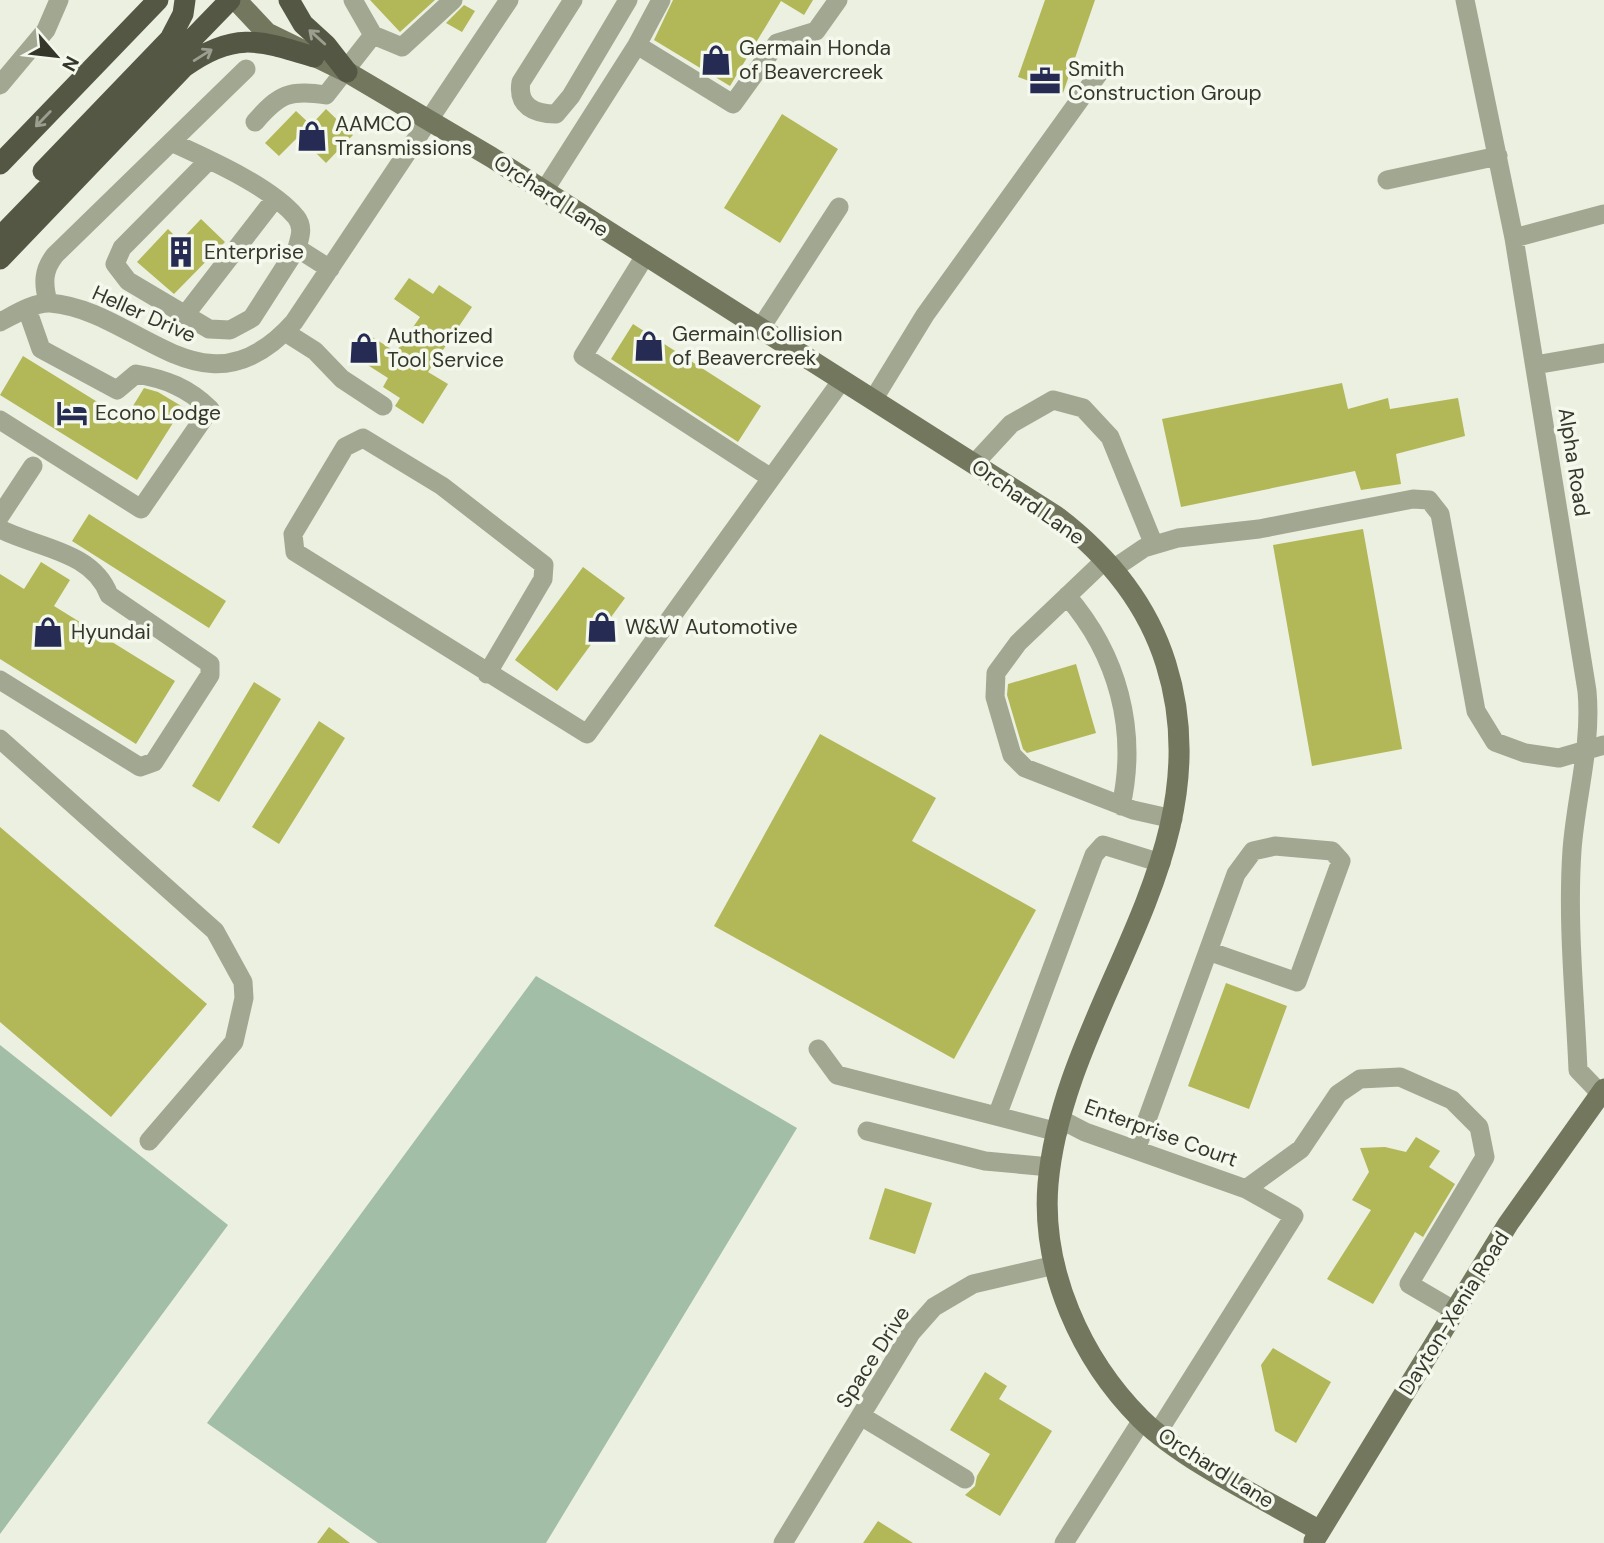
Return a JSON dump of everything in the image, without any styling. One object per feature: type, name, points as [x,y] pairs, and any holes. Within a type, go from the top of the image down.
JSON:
[{"type":"highway","points":[[124,35],[132,0]]},
{"type":"highway","points":[[0,164],[158,0]]},
{"type":"highway","points":[[0,215],[170,39],[183,14],[185,0]]},
{"type":"highway","points":[[0,237],[230,0]]},
{"type":"highway","points":[[289,0],[303,24],[326,45],[347,72]]},
{"type":"highway","points":[[0,259],[184,67],[204,53],[235,41],[265,42],[314,57]]},
{"type":"main road","name":"Orchard Lane","points":[[236,0],[267,33],[347,72],[544,191],[1056,516],[1109,564],[1131,593],[1154,633],[1175,697],[1181,763],[1173,819],[1161,863],[1077,1069],[1059,1125],[1051,1167],[1048,1219],[1055,1265],[1066,1302],[1094,1361],[1150,1426],[1316,1537]]},
{"type":"main road","name":"Dayton-Xenia Road","points":[[1316,1537],[1508,1224],[1602,1091]]},
{"type":"street","points":[[0,85],[8,61],[46,30],[59,0]]},
{"type":"street","points":[[353,0],[373,35],[402,47],[453,0]]},
{"type":"street","name":"Heller Drive","points":[[48,302],[82,311],[165,352],[199,362],[234,360],[251,355],[285,332],[430,122],[509,0]]},
{"type":"street","points":[[573,0],[521,82],[518,95],[522,102],[541,114],[556,114],[571,96],[628,0]]},
{"type":"street","points":[[544,191],[637,45],[661,0]]},
{"type":"street","points":[[637,45],[733,104],[777,43],[816,31],[838,0]]},
{"type":"street","name":"Alpha Road","points":[[1465,0],[1514,237],[1596,747],[1572,851],[1571,924],[1578,1070],[1602,1091]]},
{"type":"street","points":[[255,122],[272,102],[298,90],[327,95],[373,35]]},
{"type":"street","points":[[0,322],[48,302],[44,279],[55,254],[246,69]]},
{"type":"street","points":[[873,400],[925,316],[1099,73]]},
{"type":"street","points":[[171,142],[209,160],[254,185],[297,218],[302,231],[297,248],[252,318],[230,330],[209,329],[128,281],[115,264],[122,248],[209,160]]},
{"type":"street","points":[[1387,180],[1498,156]]},
{"type":"street","points":[[185,315],[274,200]]},
{"type":"street","points":[[760,329],[839,207]]},
{"type":"street","points":[[1514,237],[1604,214]]},
{"type":"street","points":[[297,248],[330,269]]},
{"type":"street","points":[[645,256],[583,356],[771,478]]},
{"type":"street","points":[[0,420],[141,509],[210,409],[192,391],[162,378],[136,374],[117,390],[41,349],[27,309]]},
{"type":"street","points":[[285,332],[315,351],[342,379],[383,406]]},
{"type":"street","points":[[1535,365],[1604,353]]},
{"type":"street","points":[[487,674],[543,579],[544,565],[442,486],[363,438],[345,447],[293,534],[295,552],[487,674],[587,734],[842,380]]},
{"type":"street","points":[[974,464],[1012,424],[1053,400],[1083,408],[1110,437],[1154,545]]},
{"type":"street","points":[[0,516],[33,466]]},
{"type":"street","points":[[1173,819],[1121,806],[1024,768],[1012,755],[995,696],[996,673],[1018,643],[1067,596],[1109,564],[1178,538],[1259,529],[1413,499],[1429,500],[1440,514],[1476,711],[1496,742],[1525,753],[1559,758],[1596,747]]},
{"type":"street","points":[[0,529],[24,541],[59,549],[70,556],[103,578],[109,596],[210,664],[210,675],[154,762],[140,767],[0,680]]},
{"type":"street","points":[[1067,596],[1083,615],[1104,651],[1122,694],[1128,738],[1127,778],[1121,806]]},
{"type":"street","points":[[0,739],[215,931],[243,982],[244,998],[234,1042],[149,1141]]},
{"type":"street","points":[[997,1116],[1094,855],[1103,845],[1161,863]]},
{"type":"street","points":[[1136,1150],[1208,951],[1236,874],[1253,851],[1275,846],[1332,851],[1340,861],[1297,982],[1208,951]]},
{"type":"street","name":"Enterprise Court","points":[[818,1049],[837,1075],[997,1116],[1059,1125],[1085,1132],[1246,1189],[1294,1216],[1150,1426]]},
{"type":"street","points":[[1246,1189],[1301,1149],[1338,1094],[1360,1079],[1400,1077],[1452,1100],[1479,1127],[1485,1157],[1409,1284],[1455,1311]]},
{"type":"street","points":[[867,1131],[985,1161],[1051,1167]]},
{"type":"street","name":"Space Drive","points":[[783,1543],[911,1333],[934,1307],[973,1284],[1055,1265]]},
{"type":"street","points":[[861,1416],[965,1479]]},
{"type":"street","points":[[1065,1543],[1150,1426]]},
{"type":"green space","points":[[536,976],[797,1128],[546,1543],[378,1543],[207,1423]]},
{"type":"green space","points":[[0,1045],[228,1225],[0,1534]]},
{"type":"building","points":[[370,0],[435,0],[400,32]]},
{"type":"building","name":"Germain Honda of Beavercreek","points":[[673,0],[813,0],[804,15],[781,1],[730,86],[654,40]]},
{"type":"building","points":[[1045,0],[1095,0],[1063,93],[1018,77]]},
{"type":"building","points":[[464,5],[475,11],[462,32],[446,23]]},
{"type":"building","name":"AAMCO Transmissions","points":[[326,109],[353,135],[326,163],[299,136],[279,156],[265,143],[296,111],[311,125]]},
{"type":"building","points":[[782,114],[838,149],[780,243],[724,208]]},
{"type":"building","name":"Enterprise","points":[[201,219],[225,242],[174,294],[137,262],[168,229],[180,241]]},
{"type":"building","points":[[409,278],[433,294],[439,285],[472,307],[428,372],[448,384],[423,424],[395,406],[400,398],[383,387],[388,378],[355,357],[369,335],[396,352],[420,317],[394,299]]},
{"type":"building","points":[[633,324],[761,406],[738,442],[611,359]]},
{"type":"building","name":"Econo Lodge","points":[[23,356],[125,419],[144,388],[158,392],[183,407],[137,480],[0,395]]},
{"type":"building","points":[[1342,383],[1348,409],[1388,398],[1390,409],[1458,398],[1465,436],[1396,454],[1401,484],[1361,490],[1355,471],[1181,507],[1162,419]]},
{"type":"building","points":[[89,514],[226,601],[209,628],[72,541]]},
{"type":"building","points":[[1363,529],[1402,749],[1312,766],[1273,545]]},
{"type":"building","name":"Hyundai","points":[[41,562],[70,580],[54,606],[175,681],[136,744],[0,659],[0,574],[24,589]]},
{"type":"building","points":[[583,567],[625,598],[557,691],[515,660]]},
{"type":"building","points":[[1076,664],[1096,733],[1027,753],[1023,749],[1007,695],[1008,684]]},
{"type":"building","points":[[254,682],[281,699],[219,802],[192,786]]},
{"type":"building","points":[[319,721],[345,738],[279,844],[252,827]]},
{"type":"building","points":[[820,734],[936,798],[912,841],[1036,910],[954,1059],[714,926]]},
{"type":"building","points":[[0,827],[207,1004],[111,1117],[0,1022]]},
{"type":"building","points":[[1226,983],[1287,1006],[1249,1109],[1188,1086]]},
{"type":"building","points":[[1416,1137],[1440,1151],[1429,1167],[1455,1184],[1423,1237],[1415,1232],[1373,1304],[1327,1279],[1371,1210],[1352,1200],[1369,1172],[1360,1148],[1385,1147],[1406,1152]]},
{"type":"building","points":[[885,1188],[932,1203],[915,1254],[869,1239]]},
{"type":"building","points":[[1273,1348],[1331,1382],[1296,1443],[1275,1431],[1261,1365]]},
{"type":"building","points":[[985,1372],[1007,1386],[999,1399],[1052,1431],[1000,1516],[965,1495],[975,1486],[977,1476],[990,1454],[950,1430]]},
{"type":"building","points":[[878,1521],[913,1543],[863,1543]]},
{"type":"building","points":[[329,1527],[350,1543],[317,1543]]},
{"type":"place","name":"Germain Honda of Beavercreek","points":[[716,60]]},
{"type":"place","name":"Smith Construction Group","points":[[1045,81]]},
{"type":"place","name":"AAMCO Transmissions","points":[[312,136]]},
{"type":"place","name":"Enterprise","points":[[181,252]]},
{"type":"place","name":"Germain Collision of Beavercreek","points":[[649,346]]},
{"type":"place","name":"Authorized Tool Service","points":[[364,348]]},
{"type":"place","name":"Econo Lodge","points":[[72,413]]},
{"type":"place","name":"W&W Automotive","points":[[602,627]]},
{"type":"place","name":"Hyundai","points":[[48,632]]}]
